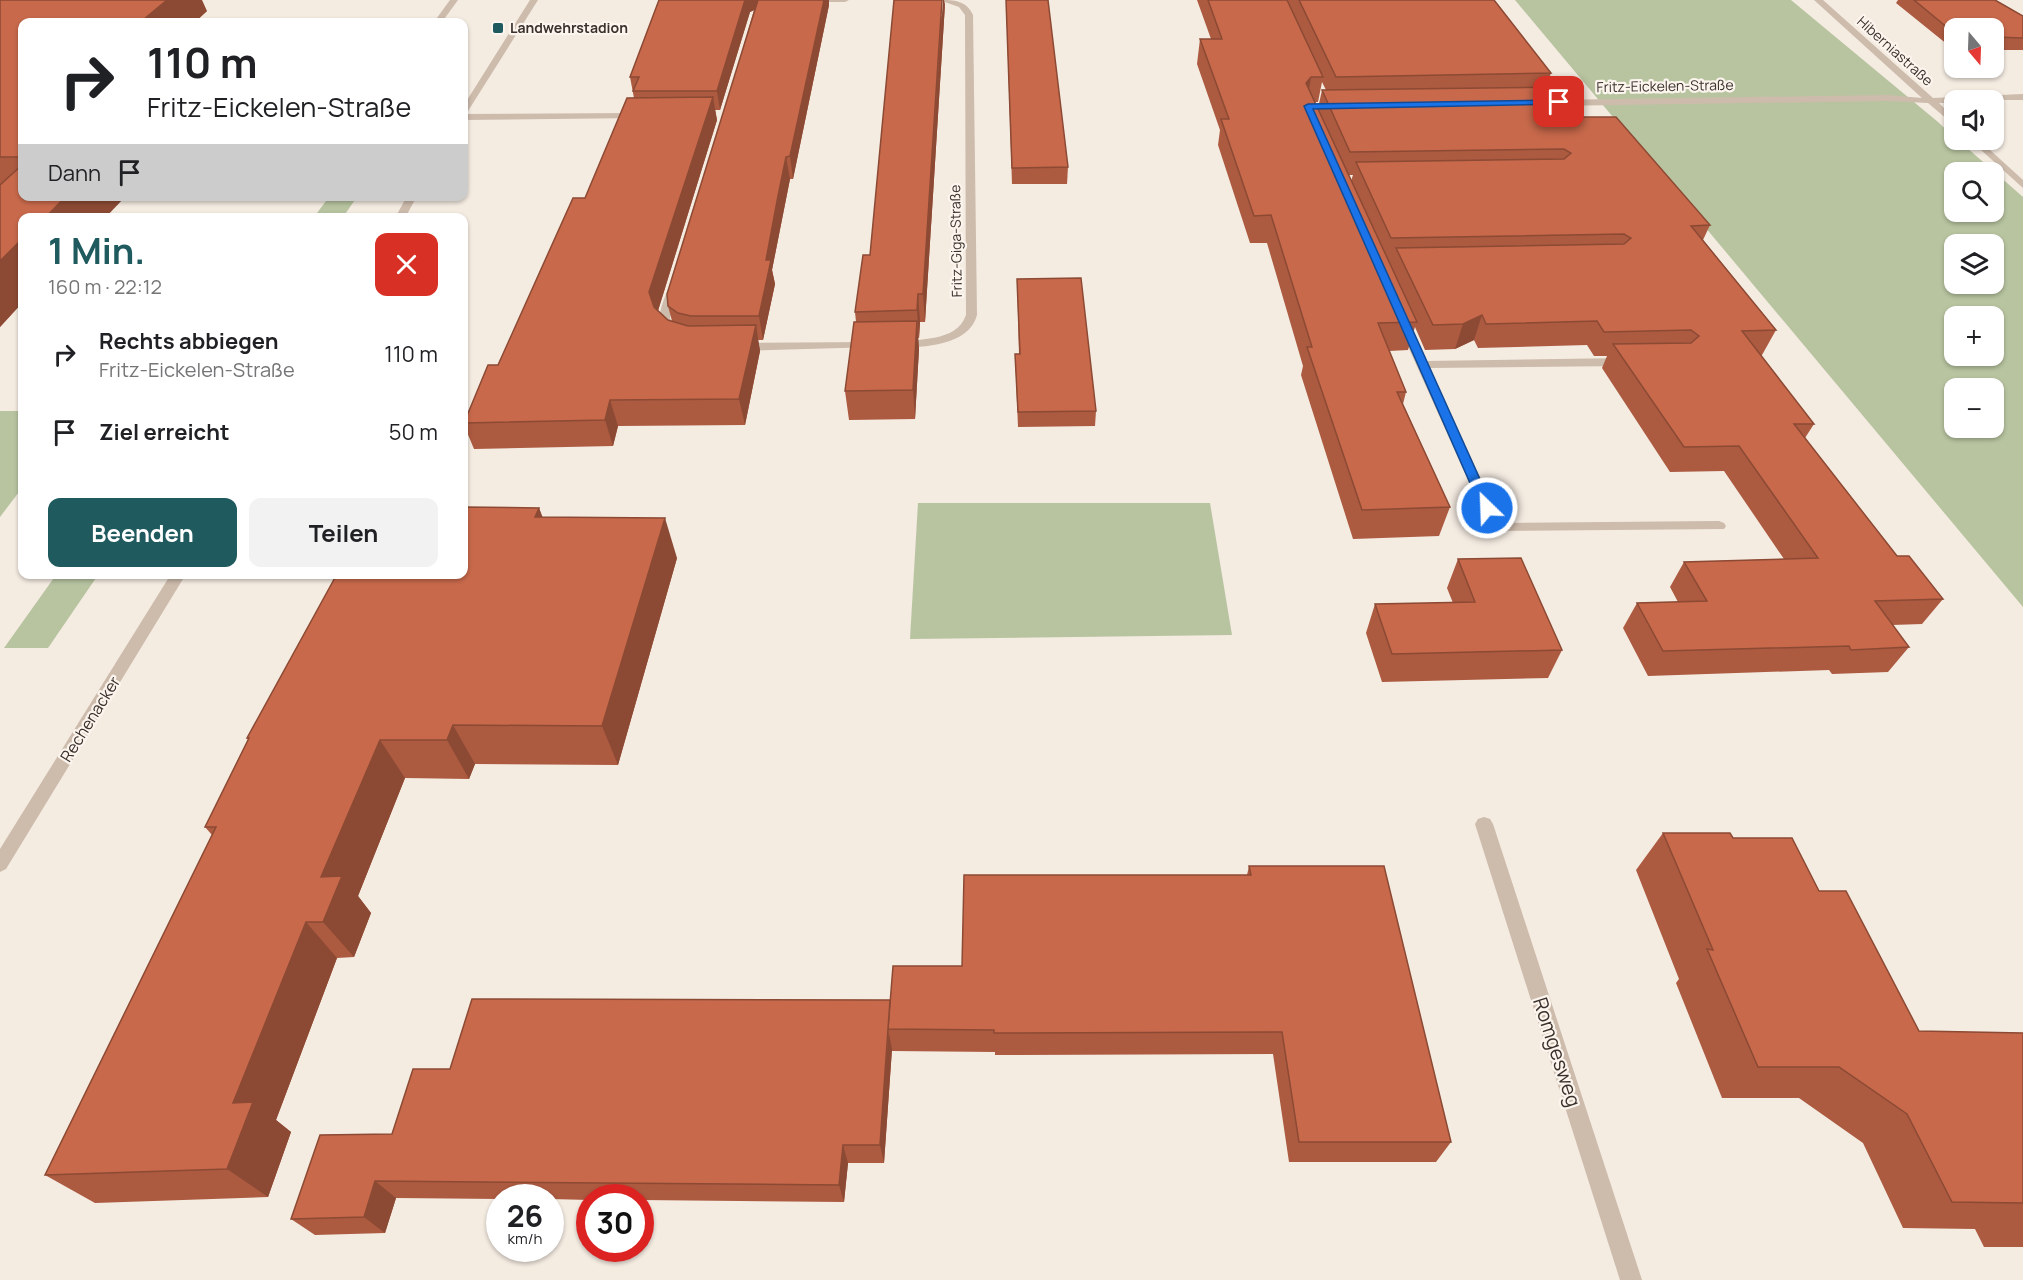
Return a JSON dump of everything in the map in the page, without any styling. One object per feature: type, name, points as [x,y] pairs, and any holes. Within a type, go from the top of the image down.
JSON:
[{"type":"street","points":[[441,18],[454,0]]},
{"type":"street","points":[[468,105],[534,0]]},
{"type":"street","points":[[801,1],[845,0]]},
{"type":"street","name":"Fritz-Giga-Straße","points":[[725,347],[909,345],[938,340],[958,332],[970,320],[972,294],[969,15],[967,9],[961,4],[943,0]]},
{"type":"street","name":"Hiberniastraße","points":[[1818,0],[1944,112]]},
{"type":"street","name":"Fritz-Eickelen-Straße","points":[[1546,103],[1887,98],[1932,101],[2023,97]]},
{"type":"street","points":[[468,117],[653,116]]},
{"type":"street","points":[[1985,150],[2023,185]]},
{"type":"street","points":[[678,273],[664,318],[667,332],[679,341]]},
{"type":"street","points":[[1398,310],[1496,528],[1719,526]]},
{"type":"street","points":[[1423,365],[1633,362]]},
{"type":"street","name":"Rechenacker","points":[[0,864],[6,845],[176,579]]},
{"type":"street","name":"Romgesweg","points":[[1484,824],[1631,1280]]},
{"type":"green space","points":[[1515,0],[1791,0],[1944,128],[1944,150],[1969,150],[1983,162],[1944,162],[1944,222],[2004,222],[2004,180],[2023,197],[2023,607]]},
{"type":"green space","points":[[326,201],[354,201],[346,213],[317,213]]},
{"type":"green space","points":[[0,411],[18,411],[18,493],[0,517]]},
{"type":"green space","points":[[918,503],[1210,503],[1232,635],[910,639]]},
{"type":"green space","points":[[53,579],[95,579],[48,648],[4,648]]},
{"type":"building","points":[[0,0],[167,0],[145,18],[18,18],[18,157],[0,157]]},
{"type":"building","points":[[659,0],[745,0],[717,91],[633,91],[639,77],[630,77]]},
{"type":"building","points":[[758,0],[824,0],[790,156],[786,157],[766,260],[771,260],[759,316],[691,316],[678,313],[668,306],[667,294]]},
{"type":"building","points":[[894,0],[942,0],[923,294],[918,294],[917,310],[855,312],[863,255],[870,255]]},
{"type":"building","points":[[1006,0],[1048,0],[1068,167],[1012,168]]},
{"type":"building","points":[[1208,0],[1287,0],[1323,77],[1311,77],[1306,83],[1417,322],[1378,323],[1406,392],[1397,392],[1450,507],[1362,510],[1307,347],[1312,347],[1271,215],[1254,216],[1221,119],[1229,119],[1200,39],[1222,39]]},
{"type":"building","points":[[1299,0],[1494,0],[1551,73],[1336,77]]},
{"type":"building","points":[[1914,0],[1995,0],[2023,16],[2023,38],[2004,37],[2004,18],[1944,18],[1944,25]]},
{"type":"building","points":[[1559,87],[1583,117],[1616,117],[1710,225],[1691,226],[1776,330],[1742,331],[1814,424],[1794,424],[1897,556],[1909,556],[1943,599],[1875,601],[1909,647],[1851,650],[1849,646],[1663,651],[1637,603],[1707,601],[1684,562],[1818,558],[1739,446],[1684,447],[1613,344],[1691,343],[1699,336],[1691,330],[1604,332],[1597,321],[1486,324],[1482,315],[1463,324],[1433,325],[1396,248],[1624,244],[1631,238],[1624,234],[1391,238],[1356,162],[1564,159],[1571,153],[1564,149],[1350,152],[1322,90]]},
{"type":"building","points":[[713,97],[649,292],[654,307],[668,320],[688,326],[756,325],[739,399],[610,400],[605,420],[468,423],[468,413],[488,365],[498,365],[573,198],[585,198],[627,98]]},
{"type":"building","points":[[18,169],[18,201],[61,201],[50,213],[18,213],[18,243],[0,261],[0,185]]},
{"type":"building","points":[[1081,278],[1096,411],[1018,412],[1015,354],[1020,354],[1017,279]]},
{"type":"building","points":[[917,321],[913,390],[845,391],[854,322]]},
{"type":"building","points":[[468,507],[539,508],[535,517],[665,518],[602,726],[453,725],[447,740],[380,740],[321,877],[342,876],[323,922],[306,922],[233,1103],[253,1102],[227,1169],[45,1175],[216,827],[205,827],[249,738],[247,738],[334,579],[468,579]]},
{"type":"building","points":[[1521,558],[1562,650],[1392,654],[1375,604],[1475,602],[1458,559]]},
{"type":"building","points":[[1663,833],[1730,833],[1733,838],[1792,838],[1819,891],[1846,891],[1919,1031],[2023,1033],[2023,1203],[1952,1202],[1907,1114],[1839,1067],[1758,1067],[1707,949],[1713,950]]},
{"type":"building","points":[[1249,866],[1384,866],[1451,1142],[1299,1142],[1282,1032],[994,1033],[994,1030],[888,1029],[893,966],[962,966],[964,875],[1251,875]]},
{"type":"building","points":[[472,999],[890,1000],[880,1145],[843,1145],[839,1185],[375,1181],[364,1217],[291,1219],[320,1135],[392,1134],[413,1069],[450,1069]]},
{"type":"place","name":"Landwehrstadion","points":[[498,28]]},
{"type":"route","points":[[1487,508],[1308,106],[1559,102]]}]
